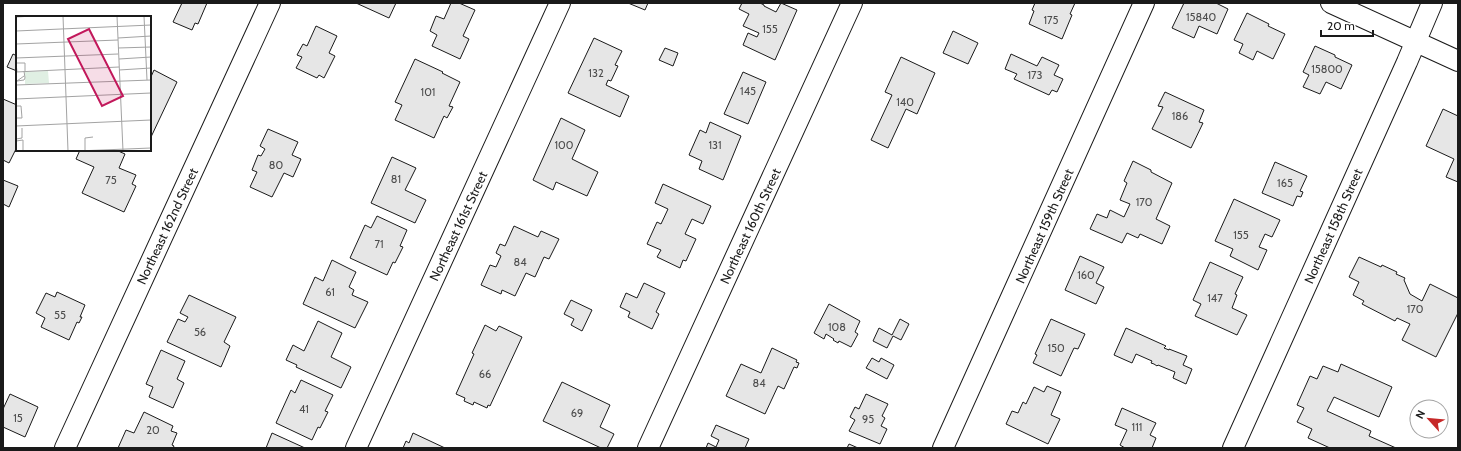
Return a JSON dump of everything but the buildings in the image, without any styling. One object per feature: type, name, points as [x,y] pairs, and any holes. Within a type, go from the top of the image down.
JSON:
[{"type":"street","name":"Northeast 162nd Street","points":[[65,448],[270,3]]},
{"type":"street","name":"Northeast 161st Street","points":[[356,448],[560,3]]},
{"type":"street","name":"Northeast 160th Street","points":[[648,448],[852,3]]},
{"type":"street","name":"Northeast 159th Street","points":[[943,448],[1144,3]]},
{"type":"street","points":[[1331,3],[1458,61]]},
{"type":"street","name":"Northeast 158th Street","points":[[1233,448],[1416,42],[1432,3]]}]
